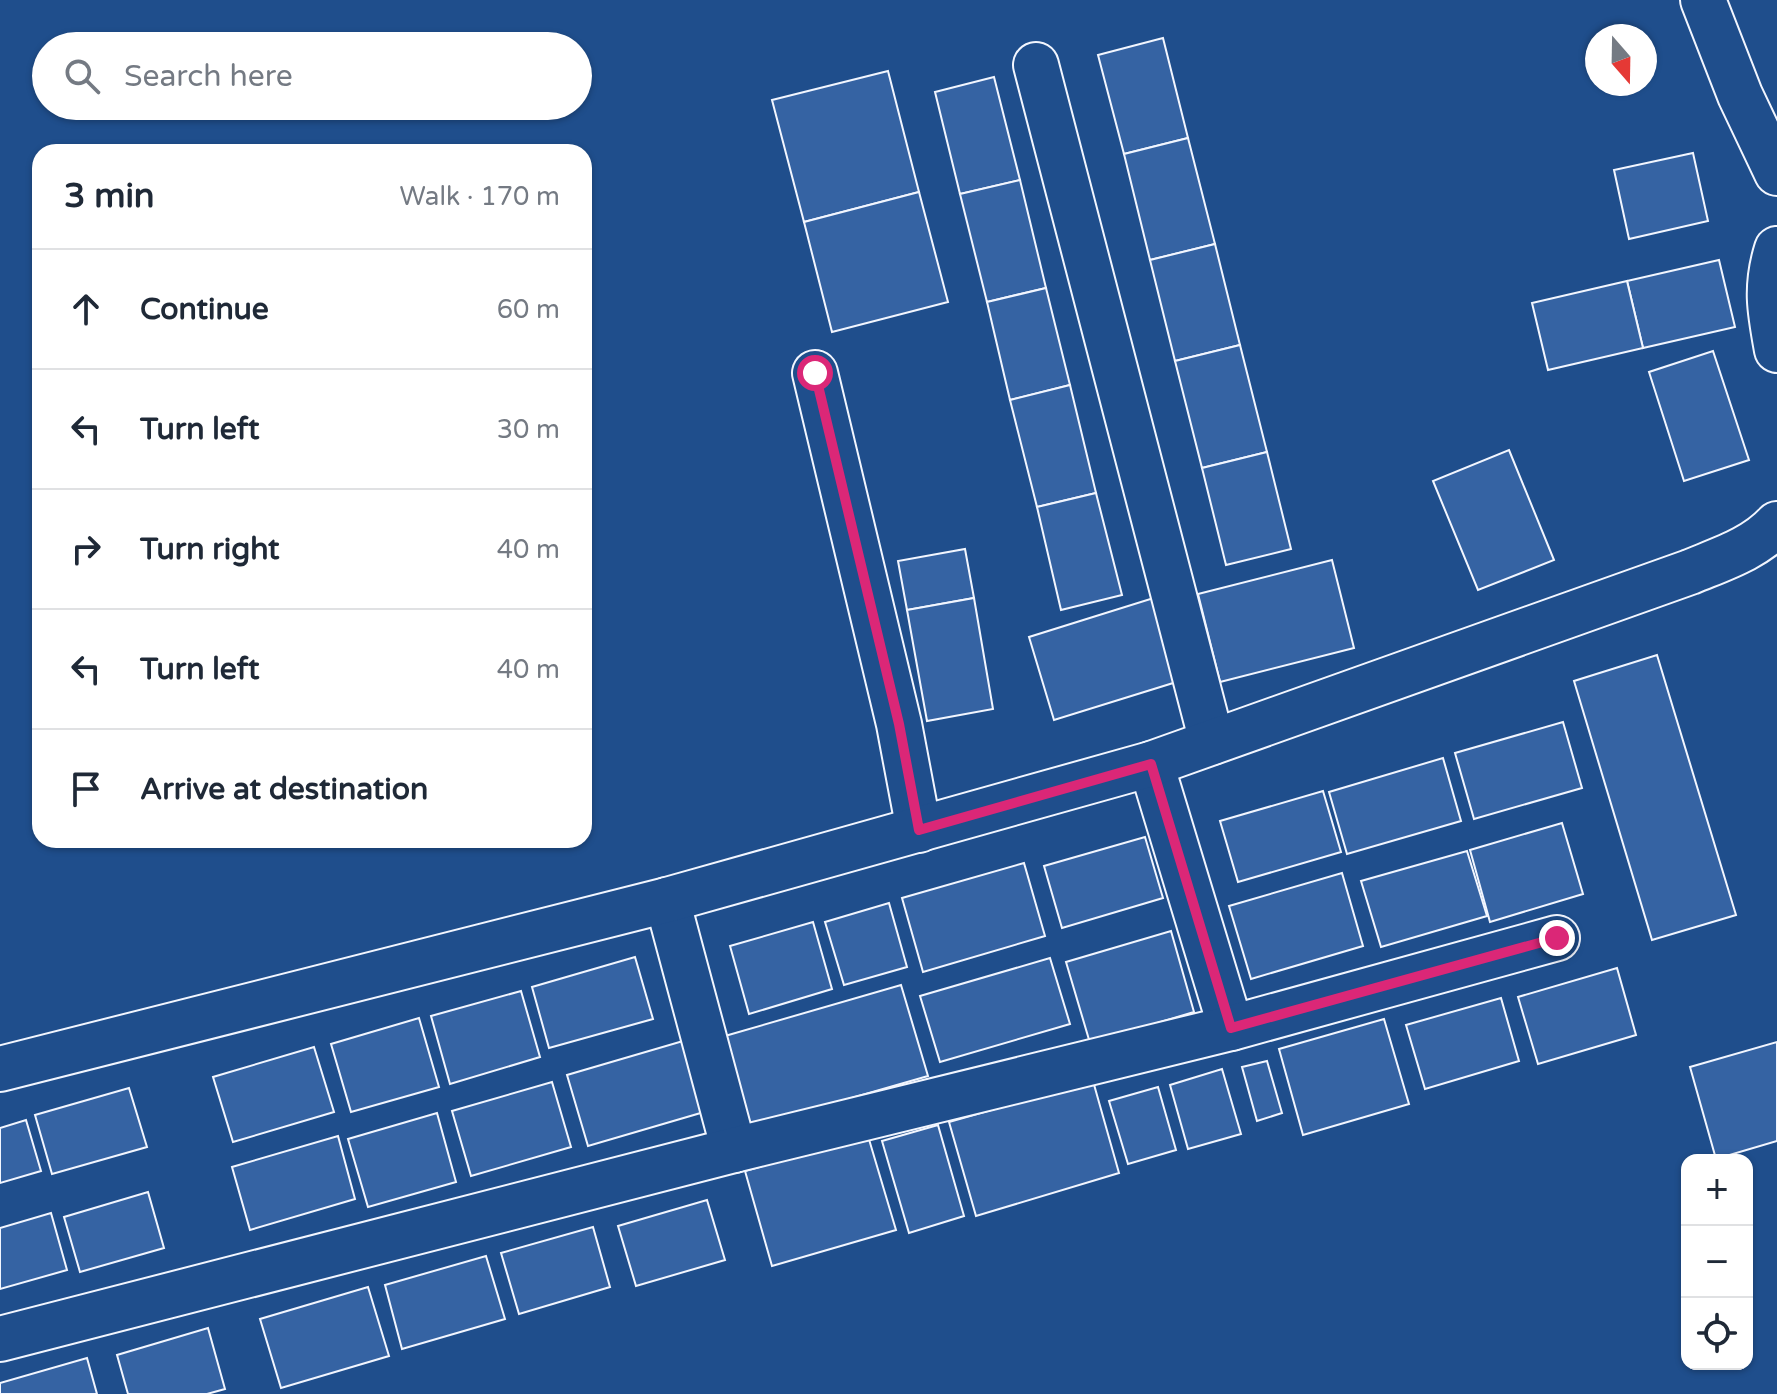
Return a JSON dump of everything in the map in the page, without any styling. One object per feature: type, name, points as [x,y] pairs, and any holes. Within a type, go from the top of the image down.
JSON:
[{"type":"street","points":[[1703,0],[1740,95],[1777,173]]},
{"type":"street","points":[[1036,65],[1212,742]]},
{"type":"street","points":[[1777,249],[1769,275],[1777,350]]},
{"type":"street","points":[[815,373],[899,724],[919,830]]},
{"type":"street","points":[[0,1069],[667,900],[1151,764],[1690,572],[1744,549],[1777,524]]},
{"type":"street","points":[[1151,764],[1231,1028]]},
{"type":"street","points":[[667,900],[734,1150]]},
{"type":"street","points":[[0,1339],[734,1150],[1231,1028],[1557,938]]},
{"type":"building","points":[[1163,38],[1188,138],[1124,154],[1098,55]]},
{"type":"building","points":[[888,71],[919,192],[804,222],[772,100]]},
{"type":"building","points":[[994,77],[1020,180],[960,194],[935,92]]},
{"type":"building","points":[[1188,138],[1215,244],[1150,260],[1124,154]]},
{"type":"building","points":[[1693,153],[1708,221],[1629,239],[1614,170]]},
{"type":"building","points":[[1020,180],[1046,288],[987,302],[960,194]]},
{"type":"building","points":[[919,192],[948,302],[832,332],[804,222]]},
{"type":"building","points":[[1215,244],[1240,345],[1175,361],[1150,260]]},
{"type":"building","points":[[1719,260],[1735,327],[1643,348],[1627,281]]},
{"type":"building","points":[[1627,281],[1643,348],[1548,370],[1532,303]]},
{"type":"building","points":[[1046,288],[1070,385],[1010,400],[987,302]]},
{"type":"building","points":[[1240,345],[1267,452],[1202,468],[1175,361]]},
{"type":"building","points":[[1713,351],[1749,460],[1684,481],[1649,372]]},
{"type":"building","points":[[1070,385],[1096,493],[1037,507],[1010,400]]},
{"type":"building","points":[[1509,450],[1554,560],[1478,590],[1433,481]]},
{"type":"building","points":[[1267,452],[1291,549],[1226,565],[1202,468]]},
{"type":"building","points":[[1096,493],[1122,595],[1061,610],[1037,507]]},
{"type":"building","points":[[965,549],[974,598],[907,610],[898,561]]},
{"type":"building","points":[[1332,560],[1354,648],[1220,682],[1198,594]]},
{"type":"building","points":[[1160,596],[1186,679],[1054,720],[1029,637]]},
{"type":"building","points":[[974,598],[993,709],[927,721],[907,610]]},
{"type":"building","points":[[1657,655],[1736,915],[1652,940],[1574,681]]},
{"type":"building","points":[[1563,722],[1582,788],[1474,819],[1455,753]]},
{"type":"building","points":[[1443,758],[1461,821],[1347,854],[1329,792]]},
{"type":"building","points":[[1323,791],[1341,852],[1238,882],[1220,821]]},
{"type":"building","points":[[1562,823],[1583,894],[1490,922],[1470,850]]},
{"type":"building","points":[[1145,837],[1163,898],[1062,928],[1044,866]]},
{"type":"building","points":[[1467,851],[1487,916],[1381,947],[1361,881]]},
{"type":"building","points":[[1024,863],[1045,936],[923,972],[902,898]]},
{"type":"building","points":[[1342,873],[1363,946],[1251,979],[1229,906]]},
{"type":"building","points":[[889,903],[907,967],[844,985],[825,922]]},
{"type":"building","points":[[813,922],[832,989],[749,1014],[730,946]]},
{"type":"building","points":[[1171,931],[1194,1012],[1090,1043],[1066,962]]},
{"type":"building","points":[[635,957],[653,1019],[549,1048],[532,987]]},
{"type":"building","points":[[1050,958],[1070,1024],[940,1062],[920,996]]},
{"type":"building","points":[[1617,968],[1636,1035],[1538,1064],[1518,997]]},
{"type":"building","points":[[901,985],[928,1076],[751,1127],[725,1036]]},
{"type":"building","points":[[521,991],[540,1057],[450,1084],[431,1016]]},
{"type":"building","points":[[1501,998],[1519,1061],[1425,1089],[1406,1025]]},
{"type":"building","points":[[419,1018],[439,1087],[351,1112],[331,1044]]},
{"type":"building","points":[[1384,1019],[1409,1104],[1303,1135],[1279,1049]]},
{"type":"building","points":[[683,1041],[704,1112],[588,1146],[567,1075]]},
{"type":"building","points":[[1777,1042],[1777,1141],[1733,1154],[1715,1154],[1690,1067]]},
{"type":"building","points":[[314,1047],[334,1112],[233,1142],[213,1077]]},
{"type":"building","points":[[1267,1061],[1282,1113],[1257,1121],[1242,1067]]},
{"type":"building","points":[[1222,1069],[1241,1134],[1188,1149],[1170,1085]]},
{"type":"building","points":[[1093,1081],[1119,1173],[976,1216],[949,1122]]},
{"type":"building","points":[[552,1082],[571,1147],[471,1176],[452,1111]]},
{"type":"building","points":[[1158,1087],[1176,1150],[1128,1164],[1109,1101]]},
{"type":"building","points":[[129,1088],[147,1147],[52,1174],[35,1115]]},
{"type":"building","points":[[437,1113],[456,1182],[368,1207],[348,1139]]},
{"type":"building","points":[[26,1120],[41,1171],[0,1183],[0,1128]]},
{"type":"building","points":[[938,1125],[964,1216],[909,1233],[882,1141]]},
{"type":"building","points":[[338,1136],[355,1199],[250,1230],[232,1167]]},
{"type":"building","points":[[868,1136],[896,1230],[772,1266],[745,1171]]},
{"type":"building","points":[[148,1192],[164,1248],[80,1272],[64,1217]]},
{"type":"building","points":[[707,1200],[725,1260],[636,1286],[618,1226]]},
{"type":"building","points":[[51,1213],[67,1270],[0,1289],[0,1228]]},
{"type":"building","points":[[593,1227],[610,1287],[519,1314],[501,1253]]},
{"type":"building","points":[[486,1256],[505,1319],[402,1349],[385,1285]]},
{"type":"building","points":[[368,1287],[389,1356],[281,1388],[260,1319]]},
{"type":"building","points":[[208,1328],[225,1389],[207,1394],[128,1394],[117,1355]]},
{"type":"building","points":[[87,1358],[97,1394],[0,1394],[0,1383]]},
{"type":"route","points":[[815,373],[899,724],[919,830],[1151,764],[1231,1028],[1557,938]]}]
